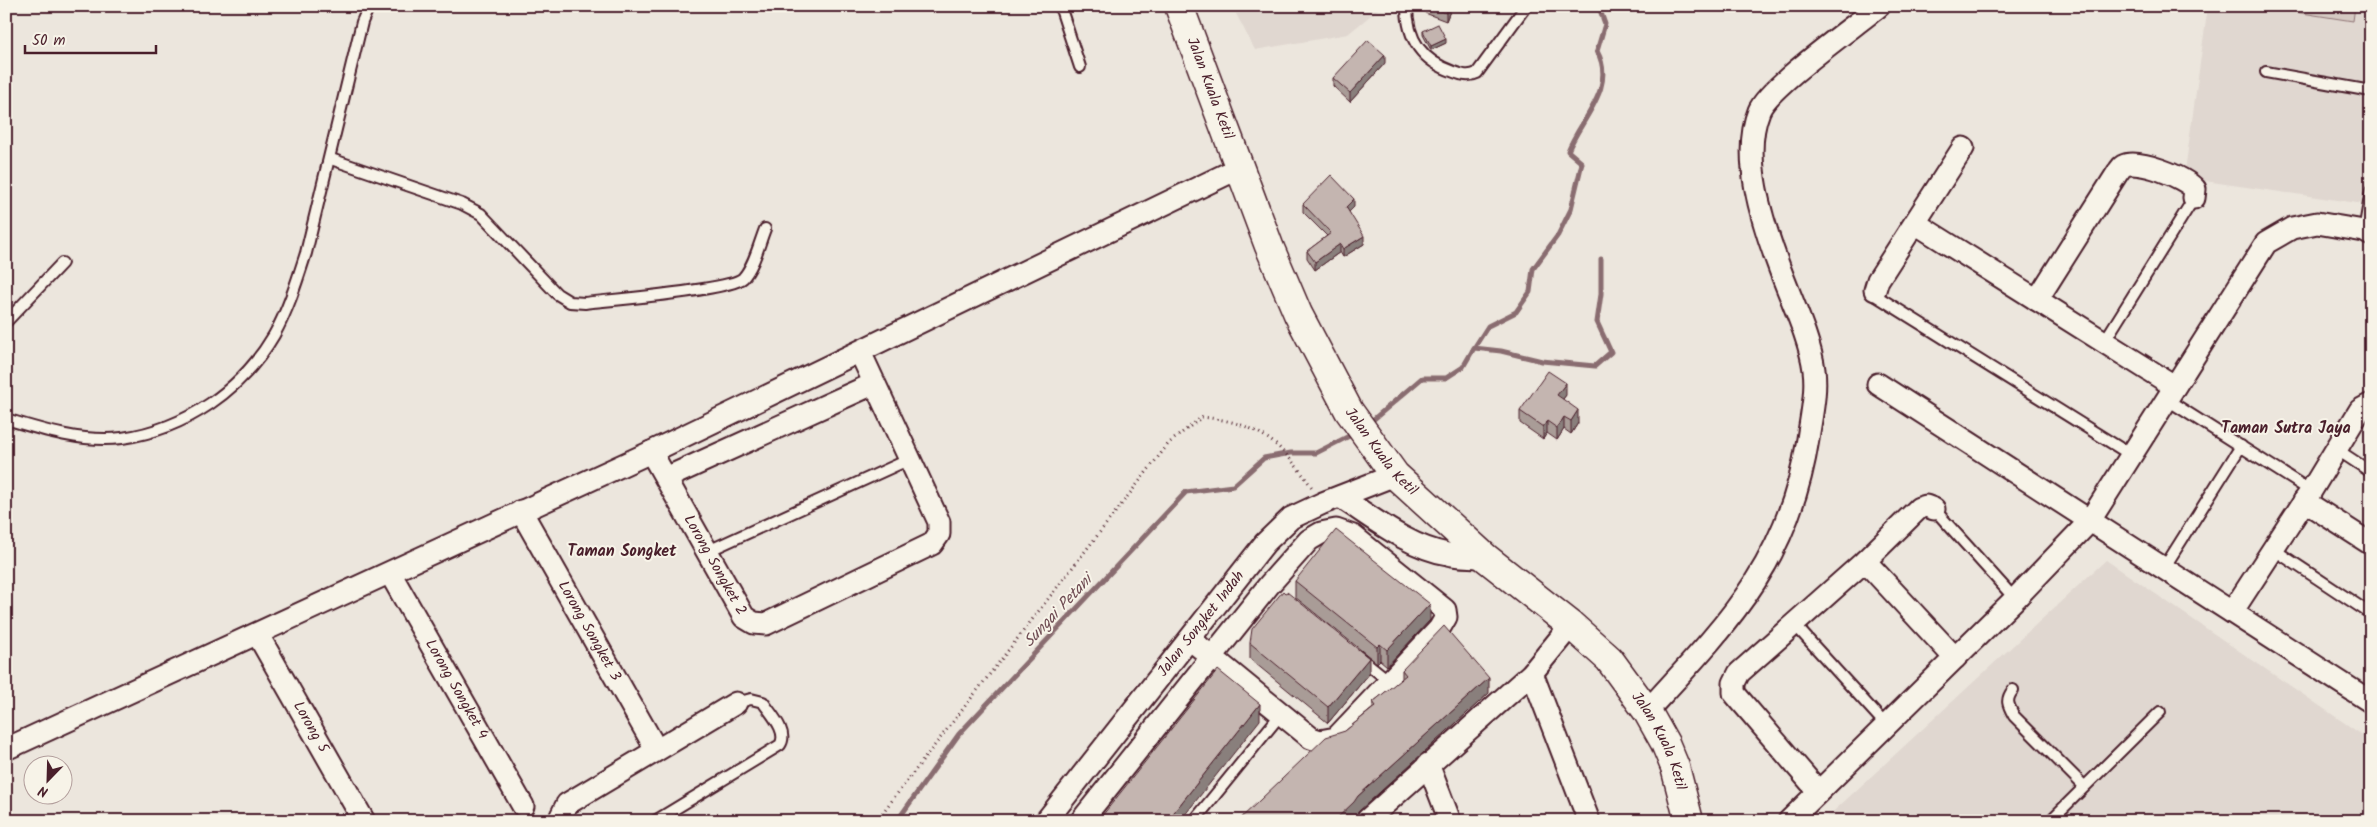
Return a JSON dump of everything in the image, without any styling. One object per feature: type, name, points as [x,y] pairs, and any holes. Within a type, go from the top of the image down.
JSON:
[{"type":"main road","name":"Jalan Kuala Ketil","points":[[1179,6],[1239,168],[1298,314],[1349,411],[1395,475],[1486,558],[1571,625],[1609,660],[1647,711],[1675,767],[1689,821]]},
{"type":"street","points":[[1647,711],[1716,636],[1754,586],[1774,551],[1792,508],[1804,461],[1814,403],[1814,369],[1760,207],[1753,167],[1753,139],[1759,110],[1776,89],[1880,6]]},
{"type":"street","points":[[1875,290],[1878,280],[1963,148]]},
{"type":"street","points":[[2037,300],[2118,172],[2124,166],[2136,164],[2176,175],[2194,189],[2194,198]]},
{"type":"street","points":[[6,749],[258,635],[651,452],[1239,168]]},
{"type":"street","points":[[1915,223],[2104,342],[2170,392]]},
{"type":"street","points":[[1789,821],[2015,599],[2089,522],[2266,243],[2292,228],[2317,223],[2367,233]]},
{"type":"street","points":[[860,352],[910,459]]},
{"type":"street","points":[[666,478],[874,384]]},
{"type":"street","points":[[1878,384],[2089,522],[2164,568],[2371,702]]},
{"type":"street","points":[[2232,612],[2308,496],[2360,410],[2371,404]]},
{"type":"street","name":"Lorong Songket 2","points":[[651,452],[744,617],[754,623],[766,624],[932,544],[939,534],[939,522],[910,459]]},
{"type":"street","name":"Jalan Songket Indah","points":[[1046,821],[1191,640],[1265,543],[1291,518],[1395,475]]},
{"type":"street","points":[[2308,496],[2371,544]]},
{"type":"street","points":[[1340,497],[1393,531],[1419,545],[1447,554],[1486,558]]},
{"type":"street","points":[[1818,791],[1734,693],[1734,683],[1739,673],[1795,625],[1919,508],[1926,506],[1934,509]]},
{"type":"street","name":"Lorong Songket 3","points":[[521,511],[656,749]]},
{"type":"street","points":[[1080,821],[1212,657],[1273,588],[1310,540],[1321,533],[1336,530],[1353,536],[1444,610],[1446,617],[1439,628],[1336,738],[1327,741],[1311,738],[1281,714],[1212,657],[1191,640]]},
{"type":"street","points":[[1865,560],[1955,658]]},
{"type":"street","name":"Lorong Songket 4","points":[[390,573],[523,806]]},
{"type":"street","points":[[1366,821],[1532,673],[1571,625]]},
{"type":"street","name":"Lorong 5","points":[[258,635],[364,821]]},
{"type":"street","points":[[1532,673],[1589,821]]},
{"type":"street","points":[[563,821],[561,816],[567,804],[736,702]]},
{"type":"street","points":[[1428,764],[1450,821]]},
{"type":"lane","points":[[6,419],[81,437],[121,438],[164,428],[192,416],[221,396],[248,373],[274,334],[294,290],[306,254],[331,159],[362,22],[369,6]]},
{"type":"lane","points":[[1060,6],[1080,67]]},
{"type":"lane","points":[[1408,6],[1410,28],[1416,45],[1426,58],[1440,67],[1472,76],[1477,72],[1526,6]]},
{"type":"lane","points":[[2266,72],[2371,91]]},
{"type":"lane","points":[[331,159],[462,204],[481,214],[557,294],[570,302],[585,303],[712,288],[742,280],[748,271],[765,229]]},
{"type":"lane","points":[[2367,233],[2371,191]]},
{"type":"lane","points":[[2104,342],[2194,198]]},
{"type":"lane","points":[[6,322],[62,263]]},
{"type":"lane","points":[[1875,290],[1878,297],[2131,455]]},
{"type":"lane","points":[[2170,392],[2308,496]]},
{"type":"lane","points":[[2164,568],[2241,446]]},
{"type":"lane","points":[[2336,449],[2371,472]]},
{"type":"lane","points":[[708,551],[910,459]]},
{"type":"lane","points":[[1934,509],[2015,599]]},
{"type":"lane","points":[[2273,549],[2371,614]]},
{"type":"lane","points":[[1795,625],[1886,725]]},
{"type":"lane","points":[[1352,651],[1389,681]]},
{"type":"lane","points":[[2013,690],[2008,696],[2008,705],[2014,716],[2083,785]]},
{"type":"lane","points":[[656,821],[780,745],[783,741],[782,732],[763,702],[751,699],[736,702]]},
{"type":"lane","points":[[2050,821],[2083,785],[2160,712]]},
{"type":"lane","points":[[1194,821],[1281,714]]},
{"type":"path","points":[[876,821],[1169,443],[1202,417],[1226,419],[1254,428],[1281,448],[1300,470]]},
{"type":"shaded area","points":[[1232,6],[1382,6],[1348,34],[1255,50]]},
{"type":"shaded area","points":[[2208,6],[2371,6],[2371,205],[2184,178]]},
{"type":"shaded area","points":[[2257,6],[2355,6],[2353,21]]},
{"type":"shaded area","points":[[2106,560],[2371,741],[2371,821],[1823,821]]},
{"type":"building","points":[[1428,6],[1449,6],[1446,13]]},
{"type":"building","points":[[1438,24],[1446,39],[1431,46],[1423,31]]},
{"type":"building","points":[[1368,40],[1385,55],[1350,93],[1333,78]]},
{"type":"building","points":[[1331,175],[1354,199],[1346,207],[1364,236],[1343,249],[1340,244],[1315,262],[1307,251],[1331,233],[1303,204]]},
{"type":"building","points":[[1548,371],[1566,383],[1557,395],[1578,410],[1571,421],[1564,417],[1557,428],[1547,421],[1543,427],[1520,411]]},
{"type":"building","points":[[1336,530],[1430,604],[1387,650],[1380,644],[1377,647],[1295,581]]},
{"type":"building","points":[[1283,591],[1287,592],[1369,658],[1328,707],[1250,643],[1252,629]]},
{"type":"building","points":[[1444,626],[1489,678],[1358,796],[1334,821],[1238,821],[1326,737],[1345,731],[1376,706],[1373,702],[1406,675],[1402,670]]},
{"type":"building","points":[[1218,670],[1260,704],[1167,821],[1098,821]]},
{"type":"waterway","points":[[1474,348],[1488,326],[1516,312],[1530,292],[1533,269],[1558,235],[1571,209],[1582,163],[1568,151],[1595,102],[1603,78],[1602,65],[1597,51],[1605,24],[1600,10],[1602,6]]},
{"type":"waterway","points":[[1368,424],[1422,378],[1446,378],[1463,367],[1474,348],[1501,351],[1542,361],[1595,366],[1611,352],[1597,322],[1601,294],[1601,259]]},
{"type":"waterway","name":"Sungai Petani","points":[[897,821],[959,734],[1186,492],[1233,486],[1264,458],[1291,453],[1316,453],[1355,433]]},
{"type":"district","name":"Taman Sutra Jaya","points":[[2286,428]]},
{"type":"district","name":"Taman Songket","points":[[622,551]]}]
